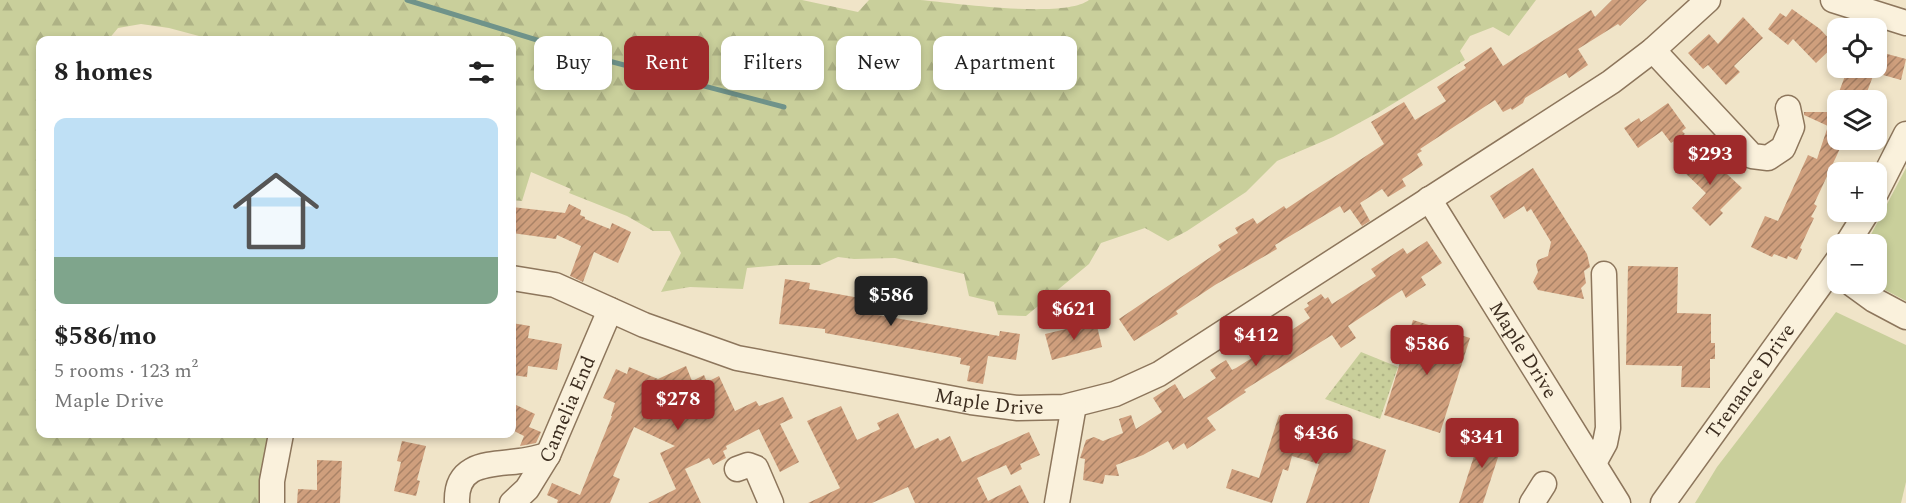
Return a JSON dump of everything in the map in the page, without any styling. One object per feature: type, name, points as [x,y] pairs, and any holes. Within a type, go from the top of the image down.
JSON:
[{"type":"street","name":"Maple Drive","points":[[516,279],[555,285],[644,325],[736,358],[971,402],[1018,408],[1074,405],[1115,394],[1160,374],[1611,81],[1653,50],[1708,0]]},
{"type":"street","points":[[1833,0],[1906,23]]},
{"type":"street","points":[[1653,50],[1752,156],[1768,158],[1783,148],[1792,127],[1788,108]]},
{"type":"street","points":[[1887,171],[1906,134]]},
{"type":"street","name":"Maple Drive","points":[[1429,199],[1618,503]]},
{"type":"street","points":[[1594,463],[1605,443],[1608,428],[1604,274]]},
{"type":"street","name":"Trenance Drive","points":[[1663,503],[1827,279]]},
{"type":"street","points":[[1866,294],[1906,317]]},
{"type":"street","name":"Camelia End","points":[[522,498],[548,455],[610,310]]},
{"type":"street","points":[[1057,503],[1074,405]]},
{"type":"street","points":[[272,503],[272,481],[280,438]]},
{"type":"street","points":[[457,503],[460,481],[468,471],[494,463],[520,461],[548,455]]},
{"type":"street","points":[[737,469],[748,465],[756,468],[771,503]]},
{"type":"green space","points":[[0,0],[802,0],[858,12],[869,0],[920,0],[1034,9],[1076,6],[1089,0],[1536,0],[1509,36],[1493,27],[1470,36],[1460,51],[1465,60],[1333,137],[1277,161],[1246,192],[1187,231],[1168,241],[1145,228],[1101,243],[1089,264],[1026,316],[998,315],[994,302],[969,296],[964,274],[895,258],[838,257],[820,265],[747,268],[743,289],[690,287],[661,292],[681,253],[670,231],[653,231],[627,216],[569,193],[571,189],[531,172],[522,201],[516,200],[516,36],[199,36],[141,24],[118,28],[111,36],[36,36],[36,438],[271,438],[263,503],[0,503]]},
{"type":"green space","points":[[1906,168],[1906,301],[1887,291],[1887,234],[1871,234],[1878,222],[1887,222],[1887,204]]},
{"type":"green space","points":[[1836,312],[1906,345],[1906,482],[1901,503],[1695,503],[1717,467]]},
{"type":"green space","points":[[1361,352],[1398,367],[1380,419],[1325,399]]},
{"type":"building","points":[[1612,0],[1647,0],[1620,26],[1618,24],[1578,49],[1588,65],[1569,78],[1566,73],[1525,98],[1523,103],[1512,110],[1511,108],[1503,112],[1495,100],[1420,149],[1422,151],[1417,154],[1423,165],[1402,179],[1406,186],[1388,197],[1382,189],[1360,203],[1370,221],[1362,226],[1350,209],[1344,213],[1340,206],[1275,245],[1277,249],[1215,285],[1176,311],[1178,314],[1134,341],[1119,319],[1221,250],[1218,245],[1238,233],[1235,228],[1253,218],[1257,224],[1284,206],[1286,209],[1384,144],[1371,122],[1404,102],[1415,120],[1446,101],[1437,87],[1466,68],[1464,65],[1491,47],[1503,66],[1591,10],[1595,17]]},
{"type":"building","points":[[1792,9],[1827,36],[1827,53],[1816,63],[1793,39],[1788,45],[1768,29],[1780,13],[1786,17]]},
{"type":"building","points":[[1743,17],[1763,38],[1734,66],[1740,72],[1726,85],[1708,65],[1703,69],[1688,53],[1709,34],[1718,44]]},
{"type":"building","points":[[1887,54],[1906,59],[1901,80],[1887,76]]},
{"type":"building","points":[[1844,78],[1872,78],[1868,90],[1840,90]]},
{"type":"building","points":[[1668,103],[1686,128],[1682,131],[1685,134],[1671,143],[1662,131],[1638,148],[1624,128],[1639,118],[1641,122]]},
{"type":"building","points":[[1804,112],[1827,112],[1827,126],[1804,115]]},
{"type":"building","points":[[1827,129],[1827,150],[1839,150],[1834,162],[1827,162],[1827,176],[1814,204],[1817,206],[1811,217],[1814,218],[1797,260],[1774,254],[1772,257],[1751,247],[1765,216],[1778,221],[1808,155],[1817,159]]},
{"type":"building","points":[[1699,148],[1742,188],[1720,210],[1723,213],[1710,226],[1692,208],[1706,193],[1680,168]]},
{"type":"building","points":[[1533,168],[1587,254],[1590,267],[1584,271],[1586,283],[1581,288],[1584,299],[1538,290],[1533,282],[1538,272],[1536,265],[1538,260],[1548,256],[1551,242],[1531,209],[1527,212],[1524,206],[1504,219],[1490,196]]},
{"type":"building","points":[[569,204],[581,210],[580,215],[585,219],[610,229],[612,223],[631,232],[618,263],[594,252],[583,282],[570,276],[581,246],[557,235],[556,239],[516,234],[516,207],[565,213]]},
{"type":"building","points":[[1427,241],[1442,263],[1421,277],[1426,285],[1406,298],[1402,290],[1348,326],[1356,338],[1341,348],[1332,335],[1244,390],[1246,392],[1207,418],[1216,430],[1187,449],[1184,443],[1173,450],[1168,441],[1143,455],[1116,465],[1119,476],[1105,475],[1103,484],[1083,480],[1085,459],[1080,458],[1086,440],[1094,437],[1103,441],[1123,433],[1119,419],[1131,415],[1136,429],[1162,412],[1153,398],[1175,384],[1184,399],[1216,378],[1210,370],[1226,360],[1232,370],[1287,336],[1290,331],[1310,318],[1304,309],[1309,306],[1307,303],[1321,294],[1325,299],[1328,297],[1332,304],[1376,276],[1371,269],[1403,248],[1407,254]]},
{"type":"building","points":[[1628,266],[1678,267],[1677,313],[1711,314],[1711,343],[1715,343],[1715,359],[1710,359],[1710,388],[1681,387],[1682,366],[1626,365]]},
{"type":"building","points":[[785,279],[810,283],[809,289],[860,298],[861,291],[882,295],[878,315],[999,336],[1000,331],[1020,334],[1016,360],[988,356],[983,384],[967,381],[970,366],[960,364],[961,358],[825,333],[825,329],[779,324]]},
{"type":"building","points":[[1413,320],[1470,338],[1440,433],[1384,415]]},
{"type":"building","points":[[1096,322],[1102,347],[1052,360],[1045,334]]},
{"type":"building","points":[[516,324],[530,326],[528,338],[562,344],[557,370],[528,366],[527,377],[516,376]]},
{"type":"building","points":[[686,366],[692,381],[704,375],[707,382],[719,376],[735,411],[756,401],[759,406],[783,397],[793,418],[780,424],[799,462],[780,472],[759,429],[726,446],[727,449],[723,451],[726,458],[713,465],[709,458],[685,469],[701,503],[648,503],[676,489],[660,453],[675,446],[634,427],[613,476],[620,479],[610,503],[557,503],[558,500],[547,495],[552,483],[580,495],[612,416],[615,403],[603,398],[616,369],[627,374],[629,367],[658,379]]},
{"type":"building","points":[[516,405],[535,414],[529,427],[541,432],[536,443],[520,446],[524,436],[516,432]]},
{"type":"building","points":[[841,406],[857,440],[880,429],[877,423],[898,413],[915,449],[938,438],[940,441],[950,436],[962,462],[1029,432],[1040,455],[1020,464],[1022,469],[1011,475],[1006,465],[977,478],[988,501],[1020,485],[1029,503],[915,503],[908,487],[872,503],[808,503],[840,488],[807,421]]},
{"type":"building","points":[[1279,415],[1328,428],[1328,430],[1386,450],[1369,503],[1306,503],[1319,464],[1292,456],[1288,471],[1283,469],[1272,503],[1226,488],[1232,469],[1259,478]]},
{"type":"building","points":[[1482,431],[1504,439],[1483,503],[1459,503]]},
{"type":"building","points":[[402,441],[426,446],[417,480],[420,481],[416,496],[394,491],[401,462],[397,461]]},
{"type":"building","points":[[317,460],[342,461],[340,503],[297,503],[298,489],[317,490]]},
{"type":"waterway","points":[[407,0],[586,55],[784,107]]}]
